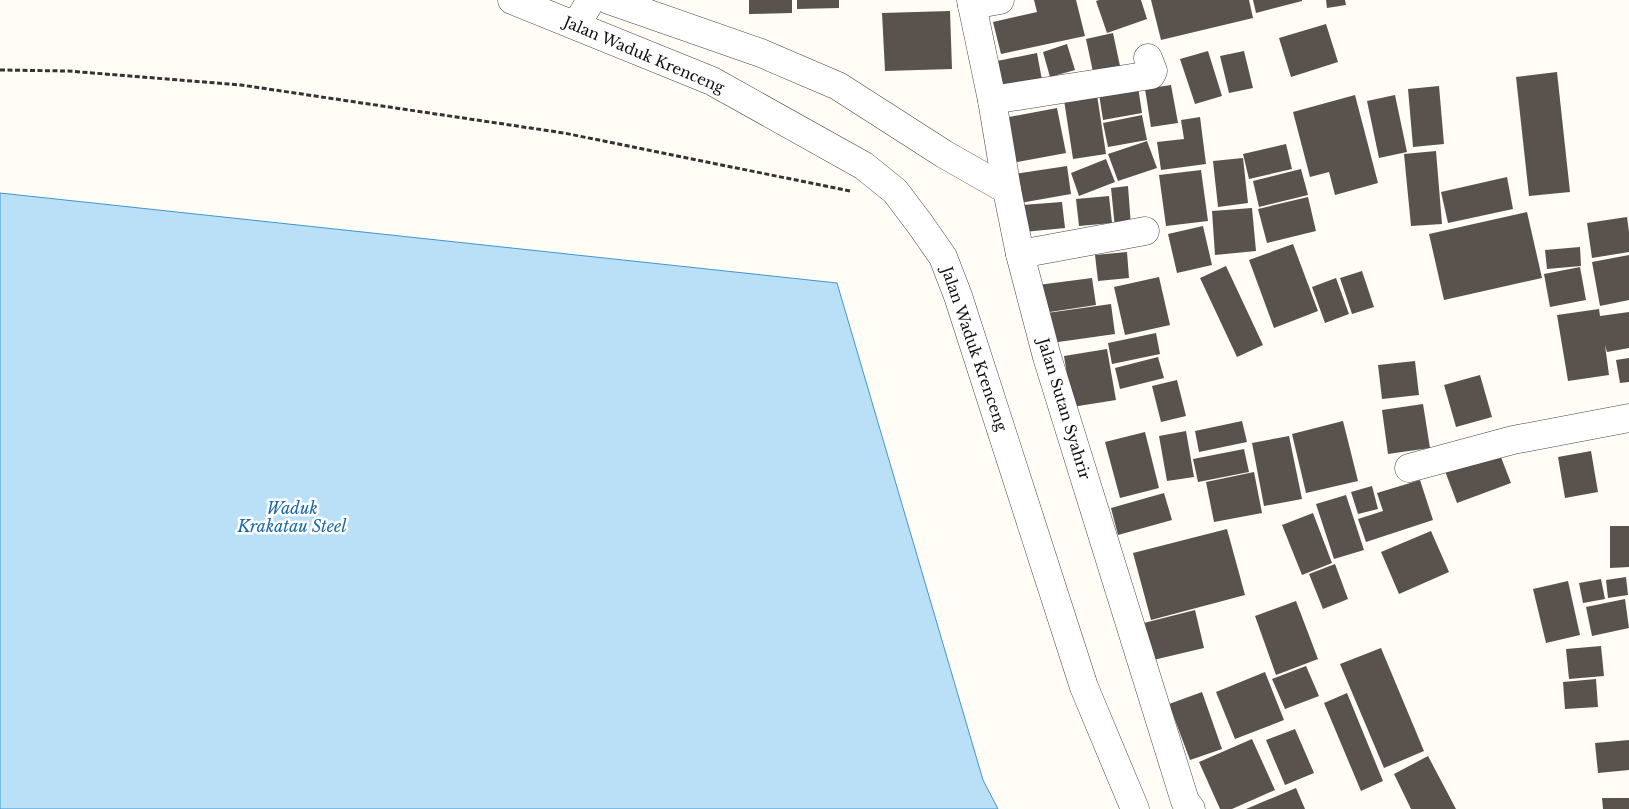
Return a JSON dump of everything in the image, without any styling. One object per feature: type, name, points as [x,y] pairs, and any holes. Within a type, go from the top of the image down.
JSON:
[{"type":"street","name":"Jalan Waduk Krenceng","points":[[512,0],[712,81],[864,166],[895,191],[942,257],[958,296],[1084,687],[1135,809]]},
{"type":"street","points":[[576,26],[591,0]]},
{"type":"street","points":[[609,0],[761,53],[838,86],[944,154],[1007,190]]},
{"type":"street","points":[[972,3],[1000,0]]},
{"type":"street","name":"Jalan Sutan Syahrir","points":[[972,3],[1020,254],[1050,367],[1185,801],[1191,809]]},
{"type":"street","points":[[992,100],[1151,75],[1153,71],[1148,58]]},
{"type":"street","points":[[1020,254],[1145,231]]},
{"type":"street","points":[[1409,468],[1513,440],[1629,418]]},
{"type":"path","points":[[0,70],[68,71],[241,85],[564,133],[851,192]]},
{"type":"water","name":"Waduk Krakatau Steel","points":[[0,193],[837,283],[983,780],[998,809],[0,809]]},
{"type":"building","points":[[749,0],[792,0],[792,13],[749,14]]},
{"type":"building","points":[[797,0],[839,0],[839,8],[797,9]]},
{"type":"building","points":[[1034,0],[1076,0],[1085,36],[1001,54],[993,22],[1037,12]]},
{"type":"building","points":[[1141,0],[1147,19],[1107,33],[1096,1]]},
{"type":"building","points":[[1151,0],[1249,0],[1253,18],[1161,40]]},
{"type":"building","points":[[1253,0],[1302,0],[1302,1],[1256,13]]},
{"type":"building","points":[[1326,0],[1345,0],[1346,5],[1327,8]]},
{"type":"building","points":[[950,11],[952,69],[885,71],[882,13]]},
{"type":"building","points":[[1326,24],[1338,62],[1291,77],[1279,38]]},
{"type":"building","points":[[1113,33],[1120,66],[1093,72],[1086,39]]},
{"type":"building","points":[[1067,44],[1075,70],[1050,77],[1043,52]]},
{"type":"building","points":[[1208,51],[1222,96],[1195,104],[1180,59]]},
{"type":"building","points":[[1244,51],[1253,88],[1229,93],[1220,56]]},
{"type":"building","points":[[1037,53],[1042,80],[1002,88],[997,61]]},
{"type":"building","points":[[1557,72],[1570,192],[1529,196],[1516,77]]},
{"type":"building","points":[[1171,85],[1178,123],[1151,127],[1145,89]]},
{"type":"building","points":[[1439,86],[1444,144],[1413,147],[1408,89]]},
{"type":"building","points":[[1138,87],[1142,113],[1103,120],[1099,94]]},
{"type":"building","points":[[1097,95],[1106,154],[1073,159],[1064,100]]},
{"type":"building","points":[[1355,95],[1378,183],[1335,195],[1329,172],[1310,177],[1293,112]]},
{"type":"building","points":[[1395,95],[1407,152],[1379,158],[1367,101]]},
{"type":"building","points":[[1057,108],[1066,153],[1012,163],[1004,118]]},
{"type":"building","points":[[1142,115],[1147,140],[1108,147],[1103,123]]},
{"type":"building","points":[[1200,117],[1206,164],[1161,170],[1157,142],[1184,139],[1181,120]]},
{"type":"building","points":[[1147,141],[1157,168],[1118,181],[1108,154]]},
{"type":"building","points":[[1286,144],[1292,169],[1249,179],[1243,154]]},
{"type":"building","points":[[1436,151],[1442,224],[1411,226],[1404,154]]},
{"type":"building","points":[[1243,158],[1248,203],[1218,207],[1213,161]]},
{"type":"building","points":[[1106,159],[1115,182],[1079,196],[1071,173]]},
{"type":"building","points":[[1067,166],[1071,194],[1020,203],[1015,174]]},
{"type":"building","points":[[1301,169],[1308,195],[1259,207],[1253,181]]},
{"type":"building","points":[[1201,170],[1208,221],[1166,226],[1159,175]]},
{"type":"building","points":[[1507,177],[1513,209],[1448,223],[1441,192]]},
{"type":"building","points":[[1128,186],[1131,226],[1115,228],[1111,188]]},
{"type":"building","points":[[1109,196],[1112,223],[1079,226],[1076,199]]},
{"type":"building","points":[[1308,197],[1316,231],[1267,243],[1258,209]]},
{"type":"building","points":[[1062,202],[1065,228],[1024,232],[1022,205]]},
{"type":"building","points":[[1252,208],[1256,251],[1215,255],[1212,211]]},
{"type":"building","points":[[1527,212],[1542,278],[1444,300],[1429,234]]},
{"type":"building","points":[[1627,217],[1629,252],[1592,258],[1587,223]]},
{"type":"building","points":[[1203,226],[1212,265],[1177,273],[1168,234]]},
{"type":"building","points":[[1293,244],[1318,311],[1274,328],[1249,260]]},
{"type":"building","points":[[1580,247],[1581,266],[1547,269],[1545,250]]},
{"type":"building","points":[[1127,252],[1129,278],[1098,281],[1095,255]]},
{"type":"building","points":[[1629,255],[1629,300],[1600,306],[1592,262]]},
{"type":"building","points":[[1226,266],[1263,345],[1237,357],[1200,278]]},
{"type":"building","points":[[1580,267],[1586,300],[1550,307],[1544,274]]},
{"type":"building","points":[[1362,271],[1374,307],[1352,314],[1340,278]]},
{"type":"building","points":[[1159,277],[1170,325],[1125,335],[1114,287]]},
{"type":"building","points":[[1092,278],[1096,305],[1043,313],[1038,285]]},
{"type":"building","points":[[1336,278],[1349,314],[1325,323],[1312,287]]},
{"type":"building","points":[[1111,304],[1115,334],[1044,344],[1040,314]]},
{"type":"building","points":[[1599,309],[1600,316],[1629,312],[1629,348],[1607,352],[1605,345],[1609,375],[1568,381],[1557,315]]},
{"type":"building","points":[[1156,333],[1160,354],[1112,364],[1108,343]]},
{"type":"building","points":[[1107,349],[1116,400],[1072,407],[1064,356]]},
{"type":"building","points":[[1158,357],[1164,378],[1120,389],[1115,368]]},
{"type":"building","points":[[1629,358],[1629,382],[1620,383],[1616,360]]},
{"type":"building","points":[[1415,361],[1419,395],[1382,399],[1378,365]]},
{"type":"building","points":[[1480,375],[1492,417],[1456,427],[1444,385]]},
{"type":"building","points":[[1177,380],[1186,416],[1161,422],[1152,386]]},
{"type":"building","points":[[1423,404],[1430,448],[1388,454],[1382,410]]},
{"type":"building","points":[[1242,421],[1247,442],[1199,452],[1195,431]]},
{"type":"building","points":[[1343,421],[1358,481],[1306,493],[1292,434]]},
{"type":"building","points":[[1186,431],[1194,477],[1167,481],[1159,436]]},
{"type":"building","points":[[1145,432],[1159,488],[1120,498],[1105,442]]},
{"type":"building","points":[[1289,436],[1302,499],[1264,506],[1252,443]]},
{"type":"building","points":[[1244,449],[1249,472],[1198,482],[1193,459]]},
{"type":"building","points":[[1591,451],[1598,492],[1565,498],[1558,457]]},
{"type":"building","points":[[1499,452],[1511,483],[1457,503],[1445,471]]},
{"type":"building","points":[[1254,472],[1262,513],[1214,522],[1206,482]]},
{"type":"building","points":[[1420,480],[1433,520],[1366,542],[1358,519],[1383,511],[1377,493]]},
{"type":"building","points":[[1372,486],[1378,509],[1358,514],[1351,492]]},
{"type":"building","points":[[1164,493],[1172,520],[1118,535],[1111,508]]},
{"type":"building","points":[[1346,495],[1364,550],[1334,559],[1316,504]]},
{"type":"building","points":[[1313,513],[1332,563],[1302,575],[1282,525]]},
{"type":"building","points":[[1610,526],[1629,526],[1629,567],[1610,568]]},
{"type":"building","points":[[1227,529],[1245,595],[1151,620],[1133,553]]},
{"type":"building","points":[[1431,531],[1449,572],[1399,594],[1381,552]]},
{"type":"building","points":[[1335,564],[1348,599],[1323,609],[1309,574]]},
{"type":"building","points":[[1626,577],[1628,595],[1608,598],[1606,580]]},
{"type":"building","points":[[1601,579],[1605,599],[1583,603],[1579,583]]},
{"type":"building","points":[[1568,581],[1580,635],[1546,643],[1533,589]]},
{"type":"building","points":[[1625,599],[1629,628],[1592,636],[1586,607]]},
{"type":"building","points":[[1296,601],[1318,659],[1276,675],[1255,616]]},
{"type":"building","points":[[1195,610],[1204,648],[1149,661],[1140,624]]},
{"type":"building","points":[[1601,646],[1604,676],[1569,679],[1566,649]]},
{"type":"building","points":[[1381,648],[1424,751],[1384,768],[1340,664]]},
{"type":"building","points":[[1306,666],[1319,696],[1285,709],[1272,679]]},
{"type":"building","points":[[1265,672],[1284,720],[1235,739],[1216,692]]},
{"type":"building","points":[[1596,679],[1598,707],[1565,709],[1563,682]]},
{"type":"building","points":[[1202,692],[1222,749],[1190,760],[1169,704]]},
{"type":"building","points":[[1347,693],[1383,781],[1361,791],[1324,703]]},
{"type":"building","points":[[1295,729],[1314,773],[1285,785],[1266,740]]},
{"type":"building","points":[[1252,739],[1275,790],[1232,809],[1220,809],[1199,762]]},
{"type":"building","points":[[1629,740],[1629,770],[1598,773],[1595,743]]},
{"type":"building","points":[[1428,756],[1456,809],[1411,809],[1394,774]]},
{"type":"building","points":[[1296,788],[1305,809],[1246,809]]},
{"type":"building","points":[[1602,798],[1629,798],[1629,809],[1603,809]]}]
